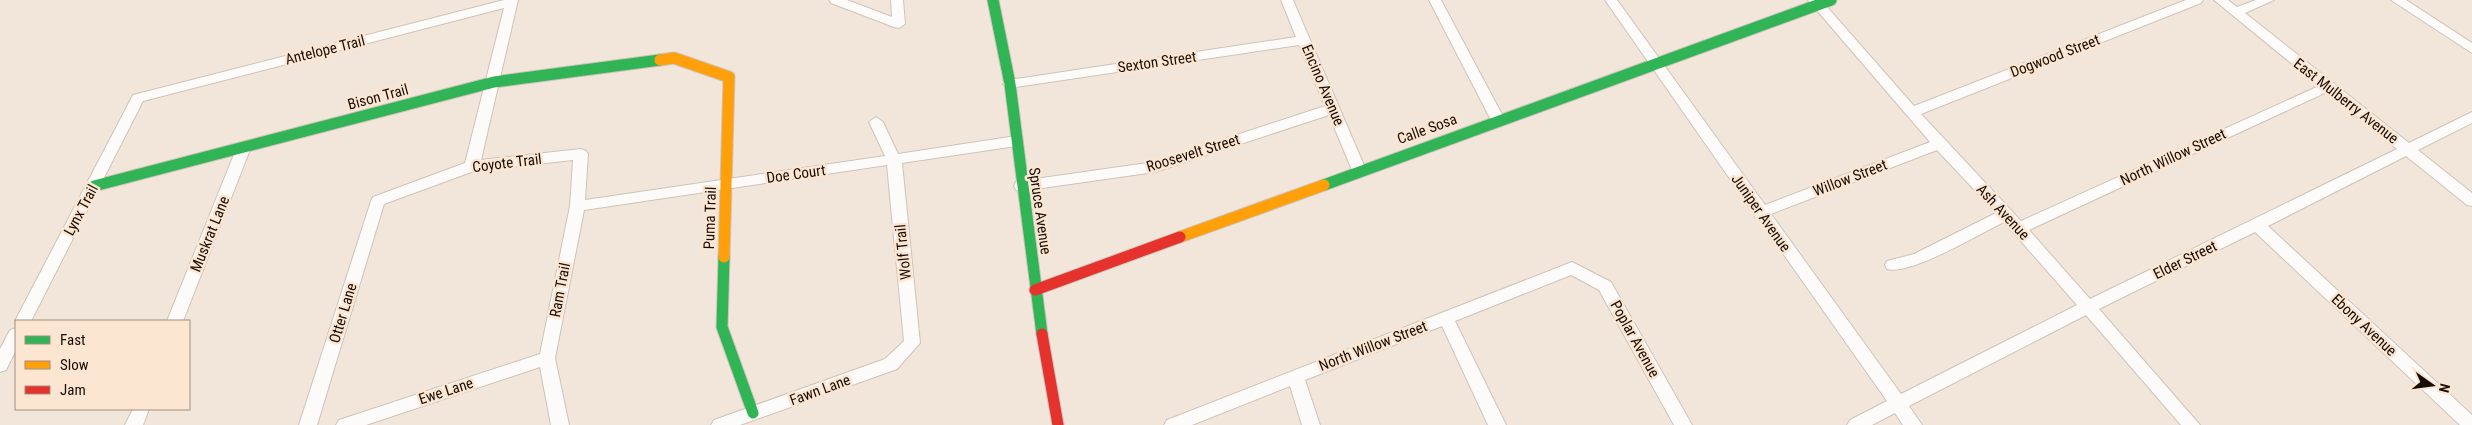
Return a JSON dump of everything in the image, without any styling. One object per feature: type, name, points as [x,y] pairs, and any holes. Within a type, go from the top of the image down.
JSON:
[{"type":"street","points":[[835,0],[899,24],[897,0]]},
{"type":"street","name":"Spruce Avenue","points":[[994,0],[1010,84],[1035,290],[1058,425]]},
{"type":"street","name":"Encino Avenue","points":[[1287,0],[1359,170]]},
{"type":"street","points":[[1435,0],[1498,120]]},
{"type":"street","name":"Juniper Avenue","points":[[1611,0],[1760,213],[1913,425]]},
{"type":"street","name":"Dogwood Street","points":[[1912,112],[2197,0]]},
{"type":"street","name":"East Mulberry Avenue","points":[[2220,0],[2472,201]]},
{"type":"street","points":[[2236,12],[2268,0]]},
{"type":"street","points":[[2396,0],[2472,49]]},
{"type":"street","points":[[472,166],[494,82],[512,1]]},
{"type":"street","name":"Antelope Trail","points":[[138,98],[512,1]]},
{"type":"street","name":"Calle Sosa","points":[[1035,290],[1359,170],[1656,64],[1821,1]]},
{"type":"street","name":"Ash Avenue","points":[[1821,1],[1939,144],[2019,228],[2086,308],[2190,425]]},
{"type":"street","name":"Sexton Street","points":[[1010,84],[1304,40]]},
{"type":"street","name":"Bison Trail","points":[[94,186],[494,82],[674,58]]},
{"type":"street","name":"Puma Trail","points":[[674,58],[729,77],[722,327],[753,413]]},
{"type":"street","name":"North Willow Street","points":[[2019,228],[2327,87]]},
{"type":"street","name":"Lynx Trail","points":[[24,320],[138,98]]},
{"type":"street","name":"Roosevelt Street","points":[[1021,186],[1155,167],[1332,109]]},
{"type":"street","name":"Elder Street","points":[[1856,425],[2086,308],[2257,226],[2472,117]]},
{"type":"street","name":"Wolf Trail","points":[[876,122],[894,160],[912,343]]},
{"type":"street","name":"Doe Court","points":[[577,206],[1016,141]]},
{"type":"street","name":"Willow Street","points":[[1760,213],[1939,144]]},
{"type":"street","name":"Muskrat Lane","points":[[176,320],[244,147]]},
{"type":"street","name":"Coyote Trail","points":[[378,201],[472,166],[582,154]]},
{"type":"street","name":"Ram Trail","points":[[560,425],[547,358],[577,206],[582,154]]},
{"type":"street","name":"Otter Lane","points":[[308,425],[378,201]]},
{"type":"street","points":[[1893,265],[1919,258],[2006,214]]},
{"type":"street","name":"Ebony Avenue","points":[[2257,226],[2471,425]]},
{"type":"street","name":"North Willow Street","points":[[1173,425],[1572,268]]},
{"type":"street","name":"Poplar Avenue","points":[[1572,268],[1605,286],[1683,425]]},
{"type":"street","points":[[1446,318],[1496,425]]},
{"type":"street","points":[[0,364],[15,336]]},
{"type":"street","name":"Fawn Lane","points":[[720,425],[891,364],[912,343]]},
{"type":"street","name":"Ewe Lane","points":[[345,425],[547,358]]},
{"type":"street","points":[[1295,377],[1311,425]]},
{"type":"street","points":[[134,425],[141,410]]},
{"type":"traffic: fast","points":[[993,0],[1010,84],[1042,334]]},
{"type":"traffic: fast","points":[[1324,185],[1831,0]]},
{"type":"traffic: fast","points":[[94,186],[494,82],[660,60]]},
{"type":"traffic: fast","points":[[724,257],[722,327],[753,413]]},
{"type":"traffic: slow","points":[[660,60],[674,58],[729,77],[724,257]]},
{"type":"traffic: slow","points":[[1180,237],[1324,185]]},
{"type":"traffic: jam","points":[[1035,290],[1180,237]]},
{"type":"traffic: jam","points":[[1042,334],[1058,425]]}]
